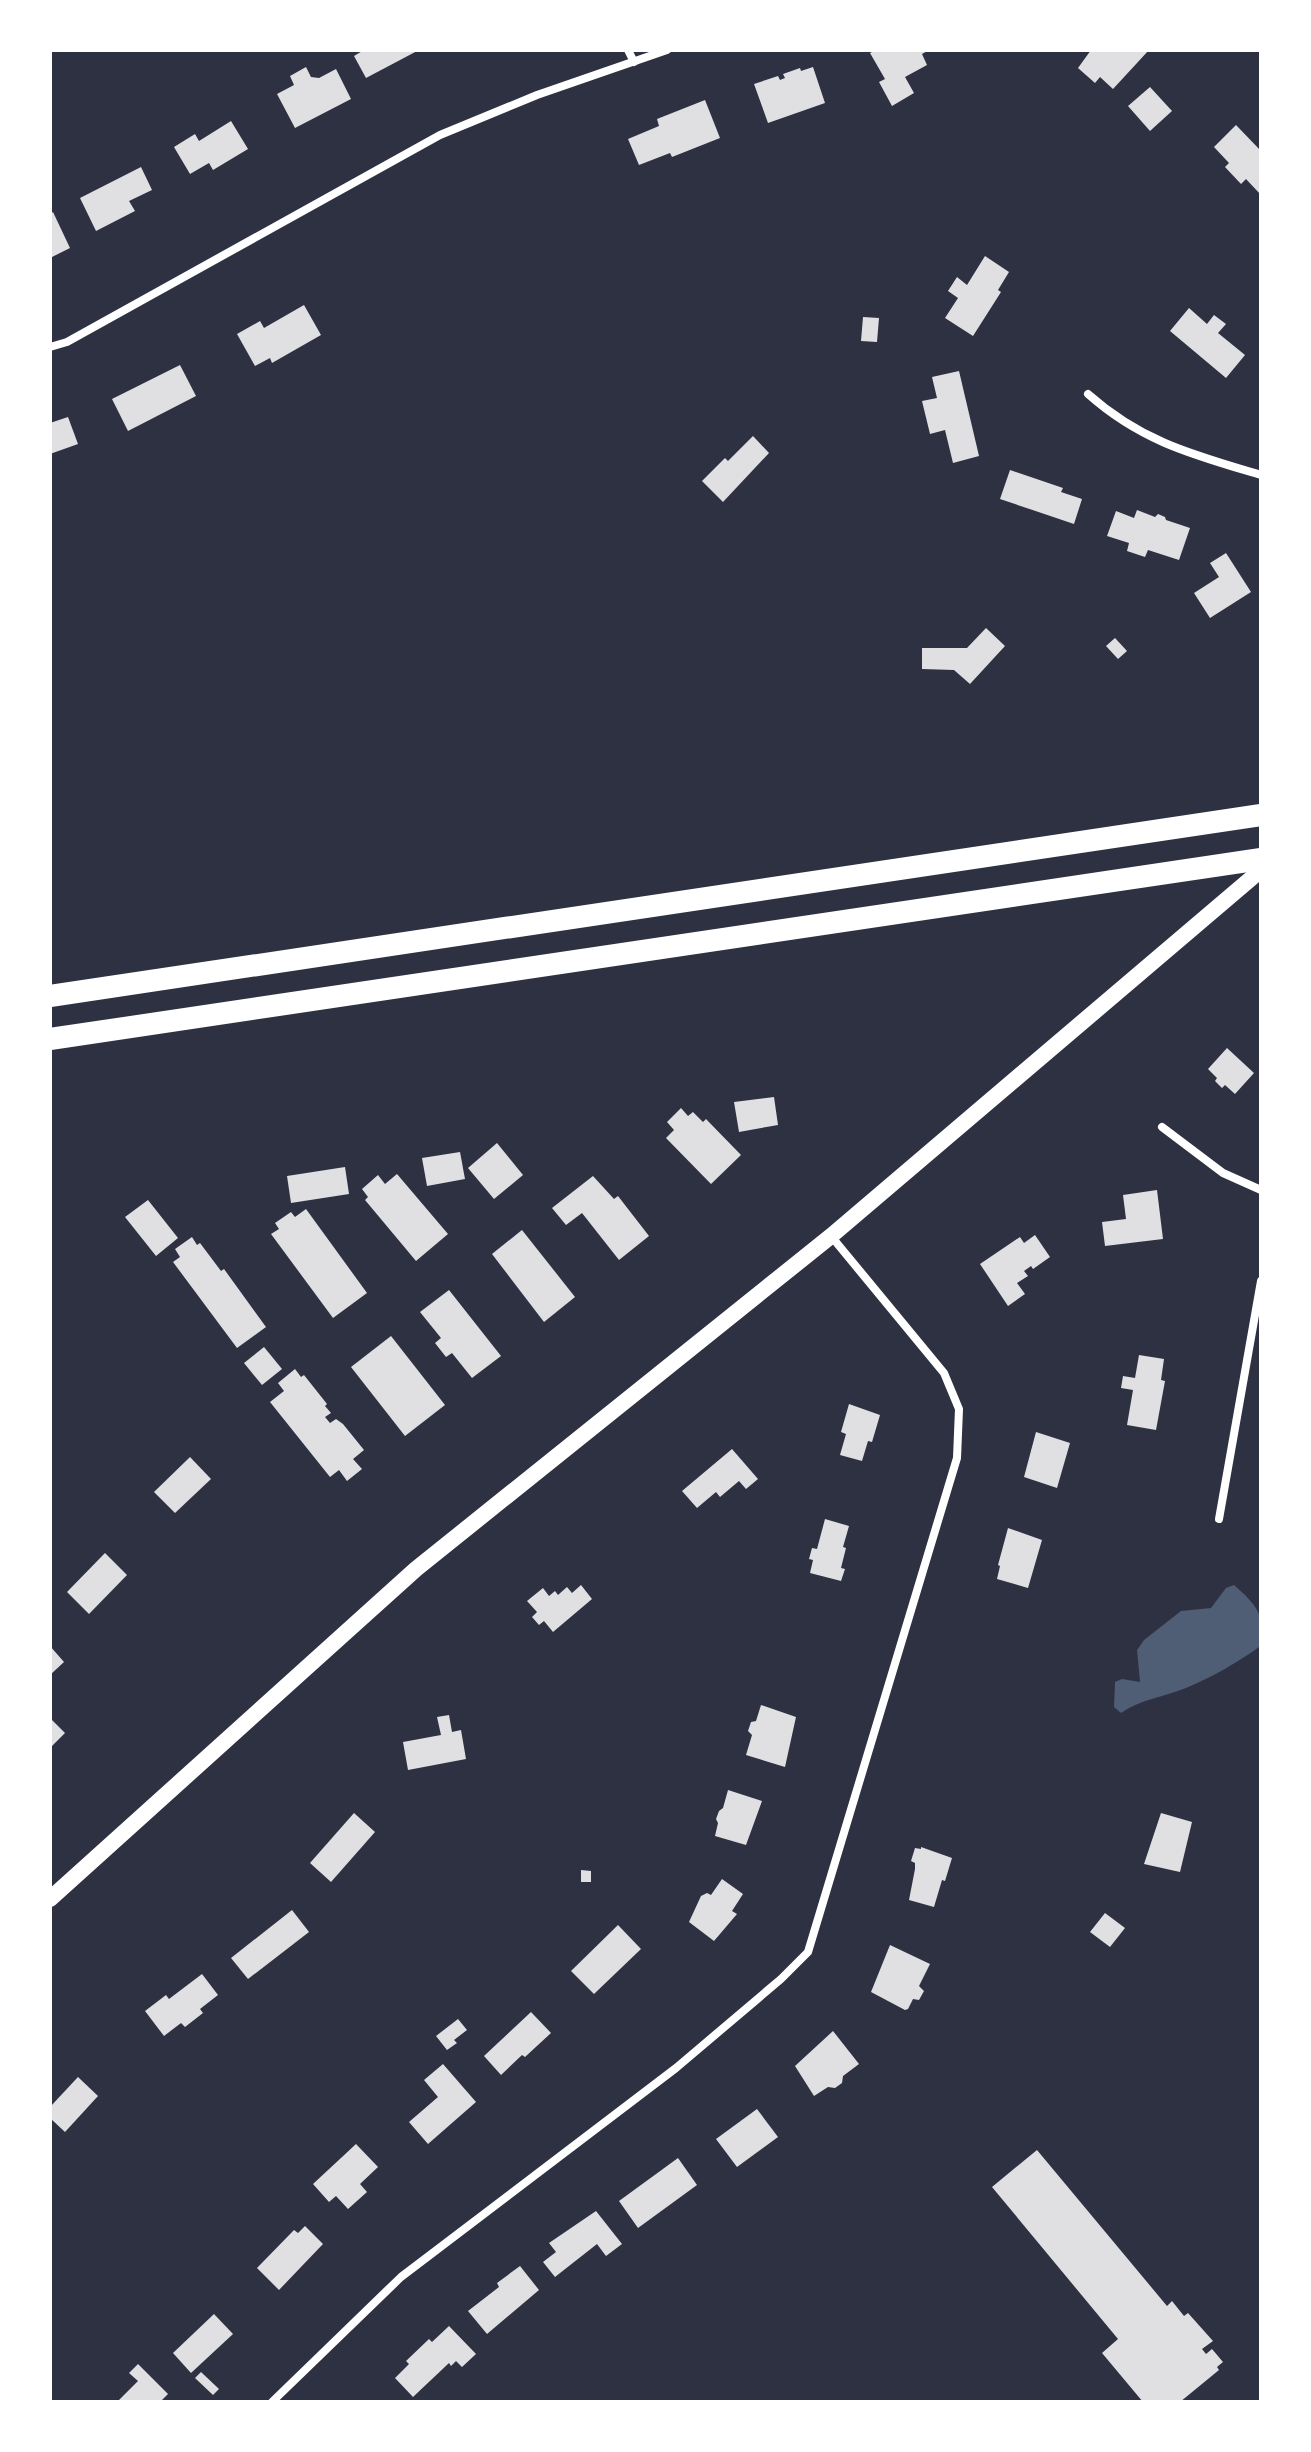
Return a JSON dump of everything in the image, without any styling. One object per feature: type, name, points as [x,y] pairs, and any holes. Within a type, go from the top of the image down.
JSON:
[{"type":"highway","points":[[50,996],[1261,815]]},
{"type":"highway","points":[[50,1039],[1261,859]]},
{"type":"main road","points":[[50,1899],[416,1569],[831,1236],[1261,870]]},
{"type":"street","points":[[628,50],[634,62]]},
{"type":"street","points":[[50,347],[67,342],[440,135],[537,95],[667,50]]},
{"type":"street","points":[[1088,394],[1121,421],[1156,440],[1261,475]]},
{"type":"street","points":[[1162,1127],[1223,1173],[1261,1190]]},
{"type":"street","points":[[272,2402],[401,2277],[676,2068],[781,1979],[808,1952],[957,1458],[959,1409],[944,1373],[831,1236]]},
{"type":"street","points":[[1219,1519],[1261,1281]]},
{"type":"water","points":[[1234,1585],[1254,1605],[1261,1619],[1259,1647],[1186,1688],[1145,1701],[1121,1713],[1114,1707],[1115,1682],[1122,1679],[1140,1682],[1137,1650],[1144,1640],[1181,1611],[1211,1608],[1226,1588]]},
{"type":"building","points":[[364,50],[419,50],[366,78],[354,56]]},
{"type":"building","points":[[876,50],[929,50],[922,54],[927,65],[905,77],[914,93],[892,106],[879,82],[885,79],[870,53]]},
{"type":"building","points":[[1091,50],[1149,50],[1113,89],[1100,77],[1095,83],[1078,68]]},
{"type":"building","points":[[306,67],[311,77],[319,78],[336,69],[351,99],[295,128],[277,94],[294,85],[290,76]]},
{"type":"building","points":[[813,67],[825,103],[768,123],[754,84],[778,76],[780,80],[785,78],[783,74]]},
{"type":"building","points":[[1150,87],[1172,111],[1150,131],[1128,106]]},
{"type":"building","points":[[705,100],[720,138],[672,157],[670,153],[639,165],[628,139],[659,126],[657,119]]},
{"type":"building","points":[[231,121],[248,149],[213,170],[209,163],[190,174],[174,147],[195,134],[199,141]]},
{"type":"building","points":[[1236,125],[1261,151],[1261,195],[1246,179],[1241,184],[1225,167],[1229,163],[1214,147]]},
{"type":"building","points":[[141,167],[152,190],[129,201],[135,211],[96,231],[80,198]]},
{"type":"building","points":[[53,212],[70,248],[50,258],[50,214]]},
{"type":"building","points":[[985,256],[1009,272],[998,290],[1001,292],[973,336],[945,318],[958,298],[948,291],[957,277],[967,285]]},
{"type":"building","points":[[304,305],[321,335],[272,363],[270,358],[255,366],[237,334],[260,321],[264,328]]},
{"type":"building","points":[[1189,308],[1207,324],[1214,315],[1226,324],[1218,333],[1245,355],[1226,378],[1170,331]]},
{"type":"building","points":[[863,317],[879,318],[877,342],[861,341]]},
{"type":"building","points":[[180,365],[196,396],[128,431],[112,399]]},
{"type":"building","points":[[959,371],[979,456],[953,463],[945,430],[930,434],[922,401],[937,398],[932,377]]},
{"type":"building","points":[[68,417],[78,444],[50,454],[50,423]]},
{"type":"building","points":[[753,436],[769,453],[723,502],[702,481]]},
{"type":"building","points":[[1010,470],[1063,488],[1061,492],[1082,499],[1074,524],[1000,499]]},
{"type":"building","points":[[1137,510],[1155,517],[1158,514],[1190,528],[1179,560],[1148,550],[1145,557],[1127,551],[1129,543],[1107,536],[1116,511],[1134,518]]},
{"type":"building","points":[[1226,553],[1251,592],[1210,618],[1194,593],[1219,577],[1210,563]]},
{"type":"building","points":[[986,628],[1005,646],[970,684],[954,670],[922,669],[922,648],[967,648]]},
{"type":"building","points":[[1115,638],[1127,651],[1118,659],[1106,646]]},
{"type":"building","points":[[1227,1048],[1254,1073],[1235,1094],[1225,1085],[1222,1088],[1208,1069]]},
{"type":"building","points":[[774,1097],[778,1125],[739,1132],[734,1102]]},
{"type":"building","points":[[681,1108],[688,1116],[693,1112],[703,1122],[706,1119],[741,1155],[711,1184],[666,1138],[674,1130],[667,1122]]},
{"type":"building","points":[[497,1143],[523,1175],[494,1199],[468,1168]]},
{"type":"building","points":[[460,1152],[465,1179],[427,1186],[422,1158]]},
{"type":"building","points":[[345,1167],[349,1194],[291,1203],[287,1176]]},
{"type":"building","points":[[397,1174],[448,1234],[416,1261],[365,1200],[368,1197],[362,1189],[378,1175],[385,1184]]},
{"type":"building","points":[[593,1176],[614,1199],[618,1196],[649,1236],[619,1260],[582,1213],[566,1225],[552,1208]]},
{"type":"building","points":[[1157,1190],[1163,1239],[1105,1246],[1102,1222],[1126,1219],[1123,1195]]},
{"type":"building","points":[[148,1200],[178,1238],[156,1256],[125,1217]]},
{"type":"building","points":[[306,1209],[367,1293],[333,1318],[271,1234],[279,1229],[275,1223],[291,1212],[295,1217]]},
{"type":"building","points":[[522,1230],[575,1297],[544,1322],[492,1254]]},
{"type":"building","points":[[1035,1235],[1050,1257],[1033,1269],[1031,1266],[1024,1271],[1028,1276],[1017,1283],[1025,1294],[1008,1306],[980,1264],[1020,1237],[1024,1243]]},
{"type":"building","points":[[192,1237],[221,1271],[224,1269],[266,1327],[237,1348],[173,1262],[180,1257],[175,1249]]},
{"type":"building","points":[[449,1290],[501,1356],[472,1378],[452,1353],[446,1357],[435,1343],[441,1338],[420,1312]]},
{"type":"building","points":[[391,1336],[445,1405],[405,1436],[351,1367]]},
{"type":"building","points":[[264,1347],[282,1369],[262,1385],[244,1363]]},
{"type":"building","points":[[1139,1355],[1164,1359],[1161,1380],[1165,1381],[1156,1430],[1127,1425],[1133,1390],[1121,1388],[1123,1376],[1135,1378]]},
{"type":"building","points":[[295,1369],[301,1377],[304,1375],[327,1404],[325,1406],[331,1413],[325,1417],[330,1423],[336,1419],[343,1424],[364,1450],[353,1459],[362,1469],[347,1481],[339,1470],[330,1477],[270,1402],[284,1391],[278,1383]]},
{"type":"building","points":[[849,1404],[880,1415],[862,1461],[840,1455],[846,1434],[841,1432]]},
{"type":"building","points":[[1036,1432],[1070,1443],[1057,1488],[1024,1477]]},
{"type":"building","points":[[732,1449],[758,1479],[746,1489],[739,1481],[720,1497],[716,1492],[697,1508],[682,1491]]},
{"type":"building","points":[[190,1457],[211,1479],[175,1513],[154,1492]]},
{"type":"building","points":[[825,1519],[849,1526],[843,1547],[846,1548],[841,1568],[845,1569],[841,1581],[810,1573],[812,1548],[817,1549]]},
{"type":"building","points":[[1008,1528],[1042,1540],[1028,1588],[997,1579]]},
{"type":"building","points":[[105,1553],[127,1575],[89,1614],[67,1592]]},
{"type":"building","points":[[581,1585],[592,1599],[553,1632],[544,1621],[539,1625],[532,1617],[537,1612],[527,1601],[543,1588],[549,1596],[555,1591],[558,1595],[567,1587],[572,1593]]},
{"type":"building","points":[[50,1646],[64,1662],[50,1675]]},
{"type":"building","points":[[761,1705],[796,1717],[785,1767],[746,1755],[752,1735],[748,1731],[751,1722],[756,1721]]},
{"type":"building","points":[[449,1715],[452,1732],[461,1730],[466,1759],[408,1770],[403,1742],[441,1735],[437,1717]]},
{"type":"building","points":[[50,1718],[65,1733],[50,1748]]},
{"type":"building","points":[[728,1790],[762,1801],[746,1845],[715,1836],[716,1819]]},
{"type":"building","points":[[354,1813],[375,1832],[331,1882],[310,1863]]},
{"type":"building","points":[[1161,1813],[1192,1822],[1180,1872],[1144,1864]]},
{"type":"building","points":[[921,1847],[952,1858],[934,1907],[909,1900],[915,1869],[915,1863],[911,1861],[915,1848]]},
{"type":"building","points":[[581,1870],[591,1871],[591,1882],[581,1882]]},
{"type":"building","points":[[722,1879],[743,1894],[732,1911],[737,1914],[714,1941],[689,1922],[701,1896],[711,1895]]},
{"type":"building","points":[[292,1910],[309,1932],[248,1979],[231,1958]]},
{"type":"building","points":[[1105,1913],[1125,1928],[1110,1947],[1090,1932]]},
{"type":"building","points":[[618,1925],[641,1949],[594,1994],[571,1971]]},
{"type":"building","points":[[890,1945],[930,1964],[919,1986],[924,1991],[919,2000],[913,1999],[905,2010],[871,1992]]},
{"type":"building","points":[[202,1974],[218,1995],[200,2009],[203,2013],[185,2027],[181,2023],[164,2036],[145,2011],[166,1995],[169,1999]]},
{"type":"building","points":[[531,2012],[551,2033],[501,2075],[484,2056]]},
{"type":"building","points":[[458,2019],[467,2030],[447,2050],[436,2036]]},
{"type":"building","points":[[833,2031],[859,2064],[843,2076],[842,2083],[835,2088],[828,2087],[814,2096],[795,2066]]},
{"type":"building","points":[[443,2064],[476,2102],[428,2144],[409,2122],[438,2097],[424,2080]]},
{"type":"building","points":[[78,2077],[98,2096],[65,2132],[50,2118],[50,2107]]},
{"type":"building","points":[[757,2109],[778,2137],[737,2167],[716,2139]]},
{"type":"building","points":[[356,2144],[378,2167],[360,2184],[367,2192],[348,2209],[336,2196],[329,2202],[313,2184]]},
{"type":"building","points":[[1037,2150],[1167,2306],[1172,2301],[1184,2316],[1188,2313],[1213,2341],[1202,2349],[1206,2354],[1212,2349],[1223,2362],[1217,2367],[1219,2370],[1180,2402],[1143,2402],[1102,2353],[1118,2339],[992,2187]]},
{"type":"building","points":[[678,2158],[697,2185],[638,2228],[619,2201]]},
{"type":"building","points":[[596,2211],[622,2244],[606,2256],[597,2244],[555,2277],[543,2262],[556,2252],[549,2243]]},
{"type":"building","points":[[305,2226],[323,2244],[279,2290],[257,2268],[294,2230],[298,2233]]},
{"type":"building","points":[[520,2266],[539,2290],[487,2334],[468,2311]]},
{"type":"building","points":[[214,2314],[233,2334],[191,2373],[173,2353]]},
{"type":"building","points":[[449,2326],[476,2354],[462,2367],[456,2361],[451,2366],[449,2363],[413,2397],[395,2378],[409,2364],[406,2361],[429,2339],[432,2342]]},
{"type":"building","points":[[138,2364],[168,2394],[160,2402],[117,2402],[138,2381],[129,2373]]},
{"type":"building","points":[[201,2372],[219,2389],[213,2395],[195,2378]]}]
